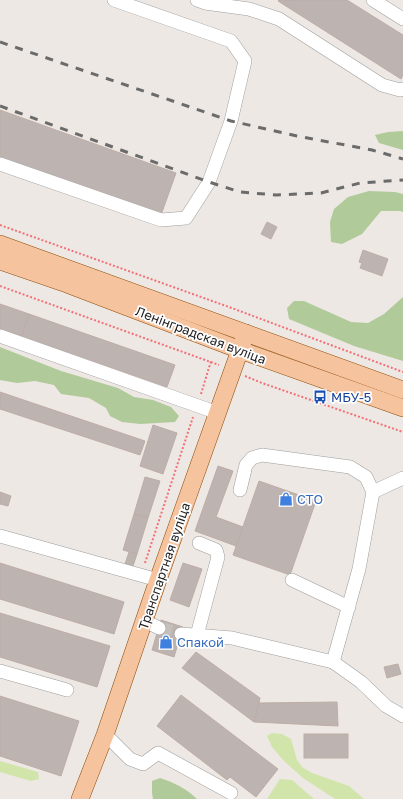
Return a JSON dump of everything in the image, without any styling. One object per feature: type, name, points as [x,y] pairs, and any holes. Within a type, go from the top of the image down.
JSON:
[{"type":"main road","name":"Ленінградская вуліца","points":[[0,244],[403,390]]},
{"type":"main road","name":"Ленінградская вуліца","points":[[0,261],[67,284],[240,350],[403,408]]},
{"type":"main road","name":"Транспартная вуліца","points":[[80,799],[105,735],[152,624],[158,580],[246,333]]},
{"type":"street","points":[[0,164],[161,220],[186,218],[209,182],[231,121],[245,61],[231,41],[114,0]]},
{"type":"street","points":[[197,0],[205,3],[252,4],[279,19],[382,85],[400,90],[403,89]]},
{"type":"street","points":[[373,0],[403,19]]},
{"type":"street","points":[[0,336],[218,413]]},
{"type":"street","points":[[240,490],[246,465],[252,458],[262,455],[350,467],[366,477],[373,492],[359,569],[333,662]]},
{"type":"street","points":[[373,492],[403,478]]},
{"type":"street","points":[[0,536],[158,580]]},
{"type":"street","points":[[197,635],[218,558],[216,550],[199,542]]},
{"type":"street","points":[[292,580],[349,607]]},
{"type":"street","points":[[181,634],[232,638],[333,662],[361,682],[386,706],[403,716]]},
{"type":"street","points":[[0,671],[67,690]]},
{"type":"street","points":[[105,735],[130,759],[143,764],[158,753],[231,793]]},
{"type":"path","points":[[0,225],[403,372]]},
{"type":"path","points":[[0,286],[220,365]]},
{"type":"path","points":[[141,576],[211,361]]},
{"type":"path","points":[[242,375],[403,432]]},
{"type":"green space","points":[[403,131],[403,150],[379,143],[375,135],[388,132]]},
{"type":"green space","points":[[369,191],[395,192],[403,194],[403,212],[381,211],[362,234],[342,244],[331,242],[330,222],[334,209],[348,197]]},
{"type":"green space","points":[[403,297],[403,361],[354,346],[289,319],[287,308],[294,301],[304,301],[351,322],[368,323],[384,314]]},
{"type":"green space","points":[[0,347],[61,371],[118,388],[134,397],[153,400],[171,407],[179,416],[175,422],[140,424],[122,422],[110,416],[106,408],[89,398],[61,394],[54,385],[35,381],[17,383],[0,380]]},
{"type":"green space","points":[[272,733],[282,734],[291,739],[297,760],[302,767],[312,773],[349,786],[364,799],[335,799],[303,778],[284,761],[272,747],[267,736]]},
{"type":"green space","points":[[0,761],[38,772],[39,779],[31,781],[0,772]]},
{"type":"green space","points":[[160,778],[180,786],[197,799],[153,799],[152,781]]},
{"type":"green space","points":[[280,779],[292,780],[314,799],[267,799]]},
{"type":"building","points":[[347,0],[403,35],[403,75],[401,79],[278,1]]},
{"type":"building","points":[[0,110],[176,173],[161,215],[0,158]]},
{"type":"building","points":[[267,222],[277,227],[271,239],[261,234]]},
{"type":"building","points":[[363,250],[388,259],[382,276],[360,268],[362,263],[359,262]]},
{"type":"building","points":[[0,304],[29,314],[22,336],[0,329]]},
{"type":"building","points":[[29,314],[175,365],[167,387],[22,336]]},
{"type":"building","points":[[0,392],[145,441],[140,455],[0,409]]},
{"type":"building","points":[[153,425],[177,433],[163,474],[140,466]]},
{"type":"building","points":[[218,466],[233,471],[216,517],[243,527],[236,546],[195,531]]},
{"type":"building","points":[[145,477],[160,481],[148,518],[134,514]]},
{"type":"building","points":[[259,481],[316,501],[290,575],[233,555]]},
{"type":"building","points":[[0,492],[11,496],[8,506],[0,504]]},
{"type":"building","points":[[134,514],[148,518],[137,554],[123,550]]},
{"type":"building","points":[[129,552],[137,554],[133,566],[125,564]]},
{"type":"building","points":[[0,563],[124,602],[114,634],[0,599]]},
{"type":"building","points":[[183,563],[202,569],[189,607],[170,600]]},
{"type":"building","points":[[0,613],[110,646],[97,687],[0,657]]},
{"type":"building","name":"Спакой","points":[[161,620],[183,627],[174,657],[152,650]]},
{"type":"building","points":[[196,652],[260,698],[254,722],[182,668]]},
{"type":"building","points":[[398,664],[401,674],[387,678],[384,667]]},
{"type":"building","points":[[181,695],[278,769],[256,797],[230,777],[227,780],[157,726]]},
{"type":"building","points":[[0,696],[79,721],[61,776],[0,756]]},
{"type":"building","points":[[337,702],[338,726],[254,722],[259,703]]},
{"type":"building","points":[[304,734],[348,734],[348,758],[304,758]]},
{"type":"tunnel","points":[[159,628],[181,634]]},
{"type":"railway","points":[[0,42],[231,121],[297,136],[372,150],[403,159]]},
{"type":"railway","points":[[0,106],[240,192],[276,195],[321,193],[360,183],[403,180]]},
{"type":"place","name":"МБУ-5","points":[[320,397]]},
{"type":"place","name":"СТО","points":[[286,499]]},
{"type":"place","name":"Спакой","points":[[166,642]]}]
